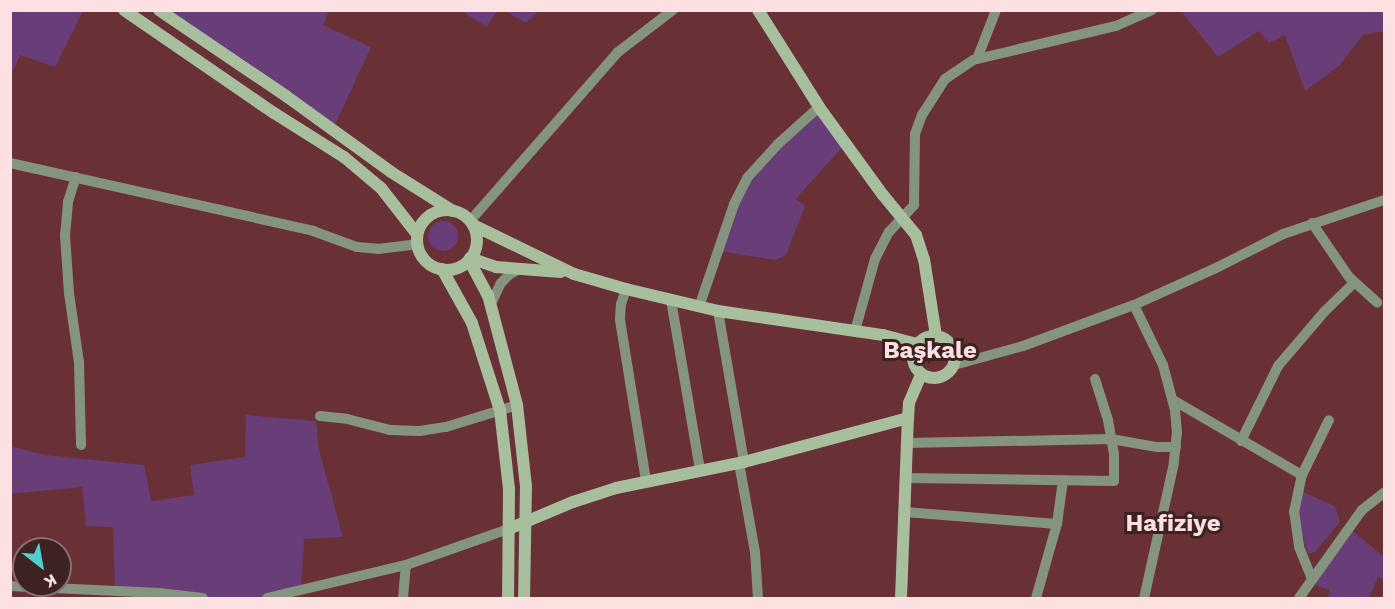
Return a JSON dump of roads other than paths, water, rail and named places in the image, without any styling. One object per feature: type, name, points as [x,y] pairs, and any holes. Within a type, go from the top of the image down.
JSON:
[{"type":"street","points":[[124,10],[274,113],[344,157],[381,188],[417,239],[423,259],[442,269],[454,269],[469,259],[477,240],[471,223]]},
{"type":"street","points":[[159,10],[173,15],[390,172],[471,223],[574,274]]},
{"type":"street","points":[[471,223],[611,59],[639,34],[673,10]]},
{"type":"street","points":[[758,10],[819,107],[883,195],[916,235],[922,250],[936,336]]},
{"type":"street","points":[[977,59],[996,10]]},
{"type":"street","points":[[855,331],[875,259],[889,232],[912,208],[915,200],[914,142],[922,115],[945,79],[966,63],[977,59],[1116,26],[1152,10]]},
{"type":"street","points":[[699,307],[734,204],[748,177],[778,144],[819,107]]},
{"type":"street","points":[[10,163],[313,231],[357,247],[378,249],[417,239]]},
{"type":"street","points":[[76,177],[68,202],[65,235],[69,293],[79,362],[81,445]]},
{"type":"street","points":[[954,365],[953,348],[946,340],[936,336],[926,338],[917,344],[912,360],[921,375],[938,378],[948,373],[954,365],[1023,346],[1134,305],[1218,267],[1283,234],[1384,200]]},
{"type":"street","points":[[417,239],[421,225],[432,214],[453,211]]},
{"type":"street","points":[[1312,223],[1354,283],[1377,302]]},
{"type":"street","points":[[469,259],[496,267],[574,274],[718,311],[898,337],[917,344]]},
{"type":"street","points":[[469,259],[491,304],[517,405],[525,463],[527,521],[524,598]]},
{"type":"street","points":[[491,304],[501,283],[510,274],[523,268]]},
{"type":"street","points":[[442,269],[472,323],[500,410],[508,464],[511,528],[508,598]]},
{"type":"street","points":[[1241,441],[1258,402],[1278,366],[1325,311],[1354,283]]},
{"type":"street","points":[[626,289],[621,304],[620,320],[646,480]]},
{"type":"street","points":[[671,300],[700,470]]},
{"type":"street","points":[[1134,305],[1163,364],[1173,400],[1176,447],[1144,598]]},
{"type":"street","points":[[718,311],[755,552],[758,598]]},
{"type":"street","points":[[902,598],[908,418],[912,394],[921,375]]},
{"type":"street","points":[[905,478],[1114,481],[1112,439],[1095,379]]},
{"type":"street","points":[[1173,400],[1302,475]]},
{"type":"street","points":[[320,416],[353,420],[390,430],[420,431],[446,427],[517,405]]},
{"type":"street","points":[[267,598],[406,565],[511,528],[594,494],[646,480],[741,462],[908,418]]},
{"type":"street","points":[[1312,579],[1295,530],[1294,512],[1302,475],[1329,420]]},
{"type":"street","points":[[906,443],[1112,439],[1156,447],[1176,447]]},
{"type":"street","points":[[1036,598],[1057,524],[1063,480]]},
{"type":"street","points":[[1299,598],[1362,510],[1384,493]]},
{"type":"street","points":[[904,512],[1057,524]]},
{"type":"street","points":[[403,598],[406,565]]},
{"type":"street","points":[[10,586],[159,593],[203,598]]},
{"type":"district","name":"Başkale","points":[[930,351]]},
{"type":"district","name":"Hafiziye","points":[[1173,524]]}]
